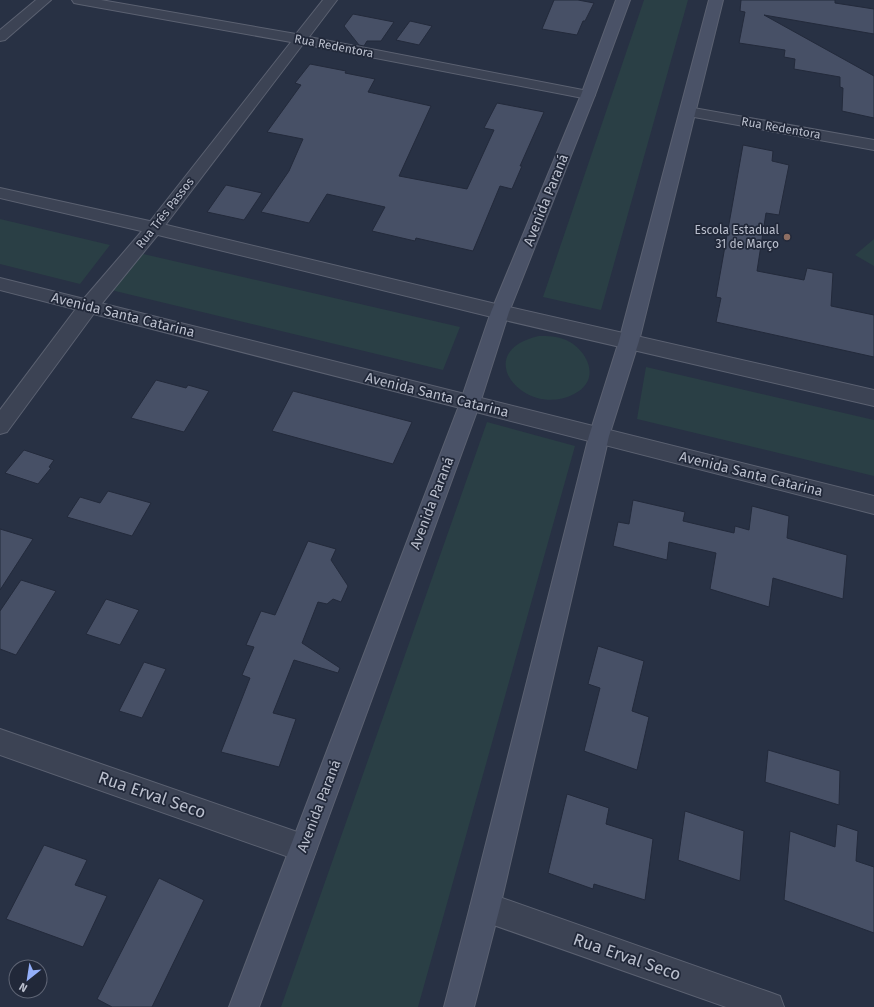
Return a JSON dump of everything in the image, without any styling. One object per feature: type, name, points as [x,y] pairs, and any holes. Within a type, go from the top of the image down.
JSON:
[{"type":"main road","name":"Avenida Paraná","points":[[244,1007],[470,403],[500,312],[588,95],[623,0]]},
{"type":"main road","points":[[459,1007],[485,907],[599,436],[629,341],[716,0]]},
{"type":"street","points":[[0,37],[44,0]]},
{"type":"street","name":"Rua Redentora","points":[[79,0],[300,39],[588,95]]},
{"type":"street","name":"Rua Três Passos","points":[[0,426],[88,307],[154,228],[330,0]]},
{"type":"street","name":"Rua Redentora","points":[[688,112],[874,145]]},
{"type":"street","points":[[0,193],[154,228],[500,312],[874,398]]},
{"type":"street","name":"Avenida Santa Catarina","points":[[0,284],[874,505]]},
{"type":"street","name":"Rua Erval Seco","points":[[0,742],[303,848]]},
{"type":"street","name":"Rua Erval Seco","points":[[485,907],[769,1007]]},
{"type":"green space","points":[[644,0],[688,0],[601,310],[543,297]]},
{"type":"green space","points":[[0,219],[110,245],[80,284],[0,264]]},
{"type":"green space","points":[[874,239],[874,266],[855,255]]},
{"type":"green space","points":[[139,253],[460,327],[443,370],[111,290]]},
{"type":"green space","points":[[539,336],[552,336],[566,340],[574,345],[586,358],[590,373],[588,381],[583,388],[574,394],[556,400],[538,398],[523,391],[512,381],[506,368],[508,355],[518,344]]},
{"type":"green space","points":[[646,367],[874,420],[874,476],[637,419]]},
{"type":"green space","points":[[487,422],[575,446],[418,1007],[281,1007]]},
{"type":"building","points":[[554,0],[578,0],[594,3],[585,21],[583,21],[577,35],[542,29]]},
{"type":"building","points":[[741,0],[835,0],[835,3],[874,9],[874,34],[764,15],[874,76],[874,118],[842,111],[843,88],[840,87],[840,77],[794,69],[795,59],[784,57],[785,50],[739,43],[745,12],[740,11]]},
{"type":"building","points":[[353,14],[394,22],[381,41],[367,41],[364,46],[359,45],[344,26]]},
{"type":"building","points":[[410,21],[432,26],[419,45],[396,40]]},
{"type":"building","points":[[310,64],[346,71],[345,73],[375,79],[368,92],[431,106],[399,176],[467,189],[494,130],[484,128],[497,103],[544,112],[520,166],[522,166],[512,189],[500,186],[473,251],[416,238],[415,241],[372,231],[385,207],[327,194],[309,223],[261,212],[289,171],[303,139],[267,132],[301,85],[295,83]]},
{"type":"building","points":[[743,145],[773,151],[772,161],[789,165],[779,215],[766,213],[757,271],[804,280],[807,268],[833,273],[831,306],[874,315],[874,357],[716,322],[721,298],[716,297]]},
{"type":"building","points":[[226,185],[262,193],[244,220],[207,212]]},
{"type":"building","points":[[156,380],[186,388],[188,385],[209,391],[184,432],[131,418]]},
{"type":"building","points":[[293,391],[412,422],[393,464],[272,431]]},
{"type":"building","points":[[24,450],[54,460],[49,467],[51,468],[38,484],[5,473]]},
{"type":"building","points":[[108,491],[151,503],[132,536],[67,517],[80,497],[100,503]]},
{"type":"building","points":[[633,500],[685,512],[683,521],[734,533],[735,526],[749,530],[752,506],[789,516],[787,538],[847,555],[843,599],[773,578],[769,607],[710,589],[716,553],[669,542],[667,560],[613,546],[618,522],[629,524]]},
{"type":"building","points":[[0,529],[33,539],[0,590]]},
{"type":"building","points":[[308,541],[336,549],[331,560],[348,586],[341,602],[333,599],[327,604],[318,602],[302,643],[340,668],[338,673],[294,660],[273,713],[296,719],[279,767],[221,752],[250,678],[242,675],[254,647],[246,645],[261,611],[275,615]]},
{"type":"building","points":[[21,580],[56,591],[16,655],[0,649],[0,611]]},
{"type":"building","points":[[106,599],[139,610],[120,645],[86,634]]},
{"type":"building","points":[[598,646],[644,661],[632,711],[649,717],[637,770],[584,751],[600,688],[588,684]]},
{"type":"building","points":[[144,662],[166,669],[142,718],[119,711]]},
{"type":"building","points":[[768,750],[840,771],[839,805],[765,782]]},
{"type":"building","points":[[567,794],[609,808],[606,824],[653,839],[645,900],[594,884],[593,889],[548,873]]},
{"type":"building","points":[[685,811],[744,831],[740,881],[678,860]]},
{"type":"building","points":[[837,824],[858,831],[856,861],[874,867],[874,933],[784,900],[790,831],[835,847]]},
{"type":"building","points":[[44,845],[87,860],[75,885],[107,896],[83,947],[6,919]]},
{"type":"building","points":[[159,878],[204,900],[152,1007],[112,1007],[97,999]]},
{"type":"place","name":"Escola Estadual 31 de Março","points":[[787,237]]}]
